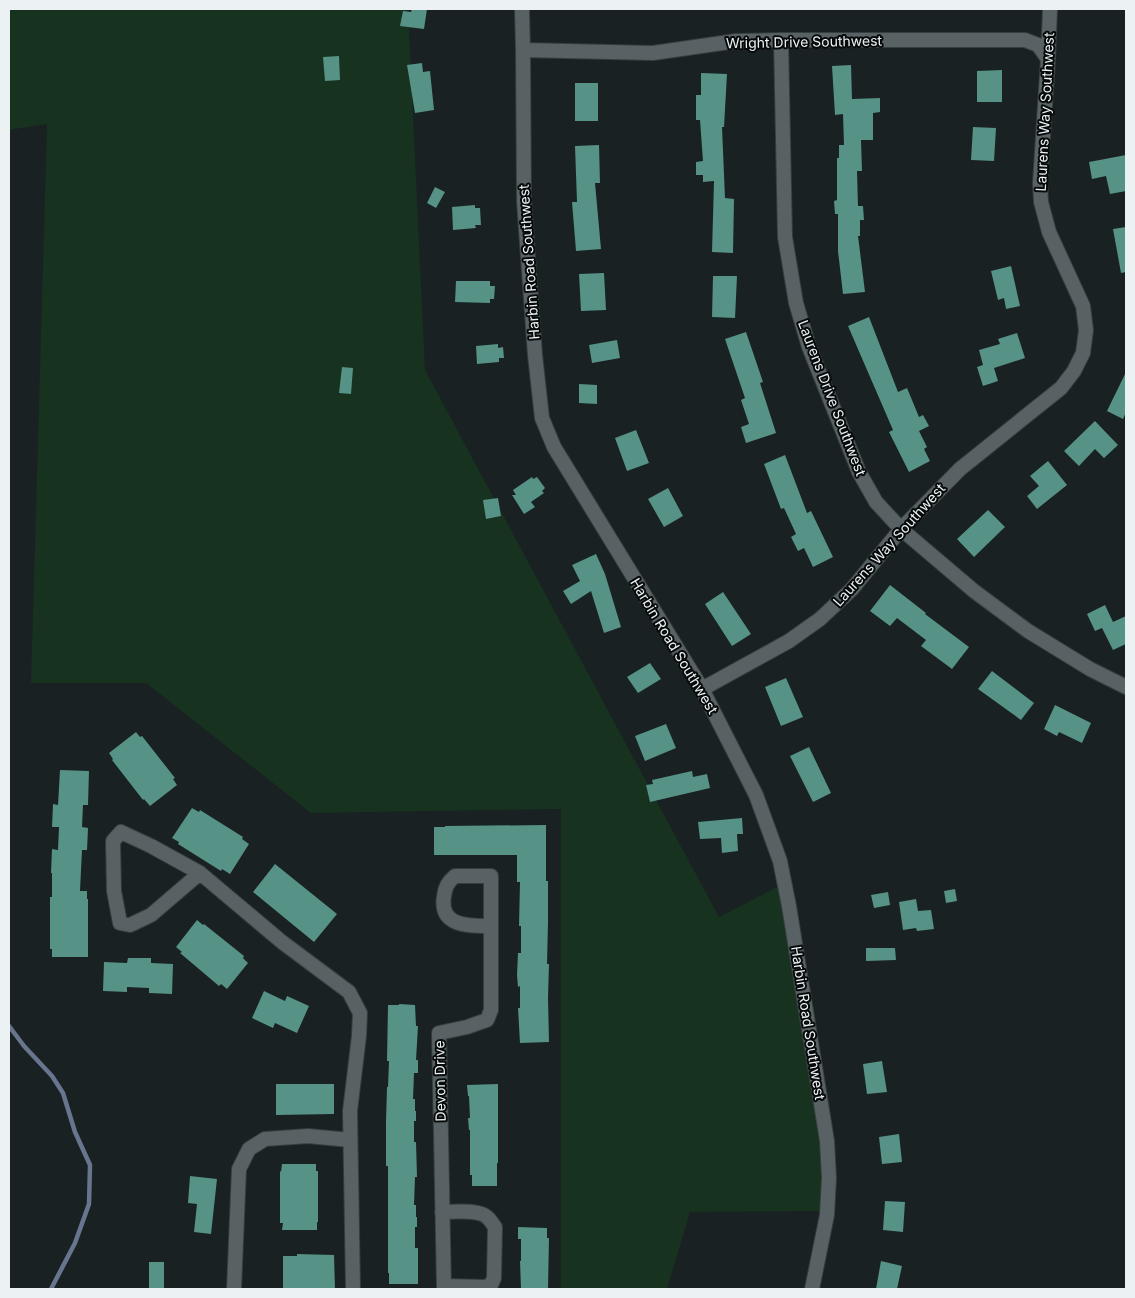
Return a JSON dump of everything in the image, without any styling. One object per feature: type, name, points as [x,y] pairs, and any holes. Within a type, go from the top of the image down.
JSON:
[{"type":"street","name":"Harbin Road Southwest","points":[[522,9],[524,201],[535,354],[542,418],[554,447],[702,689],[756,795],[780,861],[827,1141],[827,1215],[812,1289]]},
{"type":"street","name":"Laurens Way Southwest","points":[[702,689],[789,641],[820,619],[852,589],[901,529],[960,469],[1061,388],[1074,371],[1083,353],[1086,330],[1083,306],[1049,232],[1041,202],[1040,183],[1050,9]]},
{"type":"street","name":"Laurens Drive Southwest","points":[[781,40],[785,237],[796,303],[809,347],[858,472],[876,502],[901,529],[974,591],[1028,631],[1090,669],[1126,687]]},
{"type":"street","name":"Wright Drive Southwest","points":[[523,50],[653,53],[736,41],[1025,40],[1038,45],[1048,59]]},
{"type":"street","points":[[200,873],[151,915],[130,925],[120,923],[114,891],[114,841],[121,832],[200,873],[282,942],[348,992],[360,1013],[350,1111],[353,1289]]},
{"type":"street","name":"Devon Drive","points":[[442,1212],[479,1213],[491,1221],[494,1228],[494,1278],[491,1285],[485,1287],[444,1288],[442,1212],[439,1033],[467,1028],[487,1020],[491,1010],[491,926],[491,876],[455,876],[450,880],[445,888],[442,903],[444,911],[449,918],[460,924],[491,926]]},
{"type":"street","points":[[234,1289],[239,1169],[249,1149],[265,1140],[308,1136],[350,1140]]},
{"type":"green space","points":[[9,9],[408,9],[425,370],[719,917],[785,883],[833,1169],[824,1211],[690,1212],[667,1289],[561,1289],[561,809],[311,813],[146,683],[31,683],[47,124],[9,130]]},
{"type":"building","points":[[412,9],[427,9],[424,29],[400,26],[403,11],[411,12]]},
{"type":"building","points":[[339,56],[340,80],[325,81],[323,57]]},
{"type":"building","points":[[422,63],[423,72],[430,71],[434,110],[415,113],[407,65]]},
{"type":"building","points":[[851,65],[852,99],[880,98],[880,112],[873,113],[873,140],[861,140],[862,171],[857,171],[858,206],[863,206],[864,220],[860,220],[860,236],[858,236],[865,292],[843,294],[838,251],[838,214],[835,214],[834,201],[837,200],[837,158],[839,158],[839,145],[844,145],[843,114],[835,115],[832,66]]},
{"type":"building","points":[[1002,70],[1002,102],[977,102],[977,71]]},
{"type":"building","points":[[701,73],[727,74],[724,127],[722,127],[725,198],[734,199],[733,253],[712,252],[714,181],[703,182],[703,175],[696,175],[696,162],[703,161],[700,120],[696,120],[696,95],[701,95]]},
{"type":"building","points":[[575,83],[598,83],[598,121],[575,121]]},
{"type":"building","points":[[973,127],[996,128],[994,161],[971,160]]},
{"type":"building","points":[[599,145],[600,183],[595,183],[601,249],[576,251],[572,202],[577,202],[575,146]]},
{"type":"building","points":[[1126,155],[1126,191],[1110,194],[1106,176],[1092,179],[1089,162]]},
{"type":"building","points":[[435,187],[445,192],[436,208],[427,203]]},
{"type":"building","points":[[475,205],[475,208],[480,208],[481,225],[475,225],[476,228],[453,230],[452,207]]},
{"type":"building","points":[[1126,227],[1126,272],[1121,273],[1113,229]]},
{"type":"building","points":[[1011,266],[1020,306],[1006,309],[1004,298],[998,300],[991,271]]},
{"type":"building","points":[[604,273],[606,310],[581,311],[579,274]]},
{"type":"building","points":[[713,276],[737,276],[735,318],[712,317]]},
{"type":"building","points":[[456,281],[490,281],[490,286],[495,286],[494,299],[490,299],[490,303],[455,302]]},
{"type":"building","points":[[869,317],[898,392],[907,388],[919,417],[923,415],[929,426],[919,431],[927,447],[924,449],[930,461],[909,472],[889,432],[893,430],[848,326]]},
{"type":"building","points":[[746,332],[763,382],[760,383],[776,433],[746,443],[741,427],[749,424],[741,400],[745,398],[725,339]]},
{"type":"building","points":[[1017,333],[1025,358],[994,368],[998,381],[983,386],[977,367],[983,365],[979,350],[1000,344],[998,339]]},
{"type":"building","points":[[617,340],[620,358],[592,363],[589,345]]},
{"type":"building","points":[[498,344],[498,348],[503,347],[504,358],[499,358],[499,362],[477,364],[476,346]]},
{"type":"building","points":[[342,367],[353,368],[351,394],[339,393]]},
{"type":"building","points":[[1126,372],[1126,412],[1123,419],[1107,411]]},
{"type":"building","points":[[579,384],[597,385],[597,404],[579,403]]},
{"type":"building","points":[[1095,421],[1118,445],[1104,458],[1095,449],[1079,466],[1064,451]]},
{"type":"building","points":[[636,430],[649,463],[627,471],[615,438]]},
{"type":"building","points":[[785,455],[807,513],[811,511],[833,557],[813,567],[804,548],[798,551],[791,537],[796,534],[784,508],[781,509],[764,464]]},
{"type":"building","points":[[1048,461],[1067,485],[1037,509],[1027,496],[1039,486],[1030,476]]},
{"type":"building","points":[[532,477],[533,479],[537,477],[545,488],[542,491],[544,493],[531,502],[535,507],[524,514],[512,495],[516,495],[513,490]]},
{"type":"building","points":[[668,488],[683,516],[664,527],[648,499]]},
{"type":"building","points":[[498,498],[501,516],[486,519],[483,500]]},
{"type":"building","points":[[988,510],[1005,527],[974,557],[957,539]]},
{"type":"building","points":[[596,554],[605,574],[621,627],[604,633],[591,591],[571,604],[563,591],[580,581],[572,565]]},
{"type":"building","points":[[890,585],[969,647],[952,669],[921,646],[926,640],[897,618],[890,626],[870,611]]},
{"type":"building","points":[[723,592],[751,634],[732,646],[705,604]]},
{"type":"building","points":[[1105,605],[1113,622],[1126,616],[1126,644],[1113,650],[1102,628],[1095,631],[1087,614]]},
{"type":"building","points":[[650,663],[661,679],[638,693],[627,677]]},
{"type":"building","points":[[992,671],[1034,703],[1021,720],[978,689]]},
{"type":"building","points":[[786,678],[803,717],[781,726],[765,687]]},
{"type":"building","points":[[1055,705],[1091,723],[1082,743],[1059,732],[1057,736],[1044,729]]},
{"type":"building","points":[[666,724],[676,748],[645,761],[635,736]]},
{"type":"building","points":[[136,732],[140,737],[142,736],[175,778],[173,779],[177,785],[150,806],[143,800],[112,760],[109,753]]},
{"type":"building","points":[[809,747],[831,793],[813,802],[790,756]]},
{"type":"building","points":[[60,770],[89,771],[88,805],[83,805],[82,827],[88,828],[87,850],[82,850],[80,891],[87,891],[88,899],[88,957],[52,957],[52,949],[50,949],[52,849],[58,850],[59,827],[52,827],[53,804],[58,805]]},
{"type":"building","points":[[692,771],[693,777],[707,774],[710,788],[650,802],[646,785],[653,784],[652,780]]},
{"type":"building","points":[[192,808],[199,812],[200,810],[243,837],[242,839],[249,844],[230,874],[222,869],[221,871],[178,844],[179,842],[172,838]]},
{"type":"building","points":[[742,818],[743,834],[737,834],[738,851],[722,853],[721,838],[700,839],[698,822]]},
{"type":"building","points":[[546,825],[549,1042],[520,1043],[518,1008],[520,1008],[520,986],[518,987],[517,975],[518,953],[521,953],[521,926],[519,926],[520,882],[517,882],[517,855],[434,855],[434,827]]},
{"type":"building","points":[[275,864],[337,914],[314,942],[253,892]]},
{"type":"building","points":[[955,889],[957,901],[946,903],[944,891]]},
{"type":"building","points":[[888,892],[890,905],[874,908],[871,895]]},
{"type":"building","points":[[916,899],[918,911],[931,910],[934,929],[917,931],[916,928],[903,930],[899,902]]},
{"type":"building","points":[[197,920],[244,956],[243,958],[248,963],[227,989],[221,984],[219,986],[180,953],[182,952],[176,947]]},
{"type":"building","points":[[866,948],[895,948],[896,960],[866,961]]},
{"type":"building","points":[[128,958],[151,958],[151,963],[173,964],[172,994],[149,993],[149,988],[127,987],[127,992],[103,991],[104,962],[127,963]]},
{"type":"building","points":[[264,991],[285,1001],[287,996],[309,1006],[297,1033],[275,1023],[273,1028],[252,1018]]},
{"type":"building","points":[[388,1005],[415,1005],[416,1026],[418,1026],[416,1060],[418,1060],[418,1073],[414,1073],[413,1099],[415,1099],[416,1111],[414,1142],[416,1142],[417,1177],[415,1177],[414,1205],[416,1205],[417,1217],[415,1248],[418,1248],[418,1284],[389,1284],[388,1273],[386,1122],[389,1061],[387,1061]]},
{"type":"building","points":[[882,1061],[887,1092],[867,1094],[863,1064]]},
{"type":"building","points":[[276,1084],[334,1084],[334,1114],[276,1115]]},
{"type":"building","points":[[498,1084],[497,1186],[472,1186],[467,1085]]},
{"type":"building","points":[[899,1134],[902,1162],[882,1164],[879,1137]]},
{"type":"building","points":[[282,1164],[316,1164],[316,1171],[318,1171],[317,1230],[282,1230],[283,1223],[280,1223],[280,1171]]},
{"type":"building","points":[[190,1176],[217,1179],[211,1234],[194,1232],[197,1204],[188,1203]]},
{"type":"building","points":[[885,1201],[905,1202],[903,1232],[883,1230]]},
{"type":"building","points":[[518,1227],[547,1228],[547,1238],[549,1238],[548,1289],[521,1289],[521,1239],[518,1239]]},
{"type":"building","points":[[297,1254],[334,1255],[335,1289],[283,1289],[283,1256],[297,1256]]},
{"type":"building","points":[[881,1261],[902,1266],[897,1289],[876,1289]]},
{"type":"building","points":[[149,1262],[164,1262],[164,1289],[149,1289]]},
{"type":"waterway","points":[[9,1026],[24,1046],[52,1076],[63,1093],[75,1132],[90,1165],[89,1204],[75,1243],[51,1289]]}]
